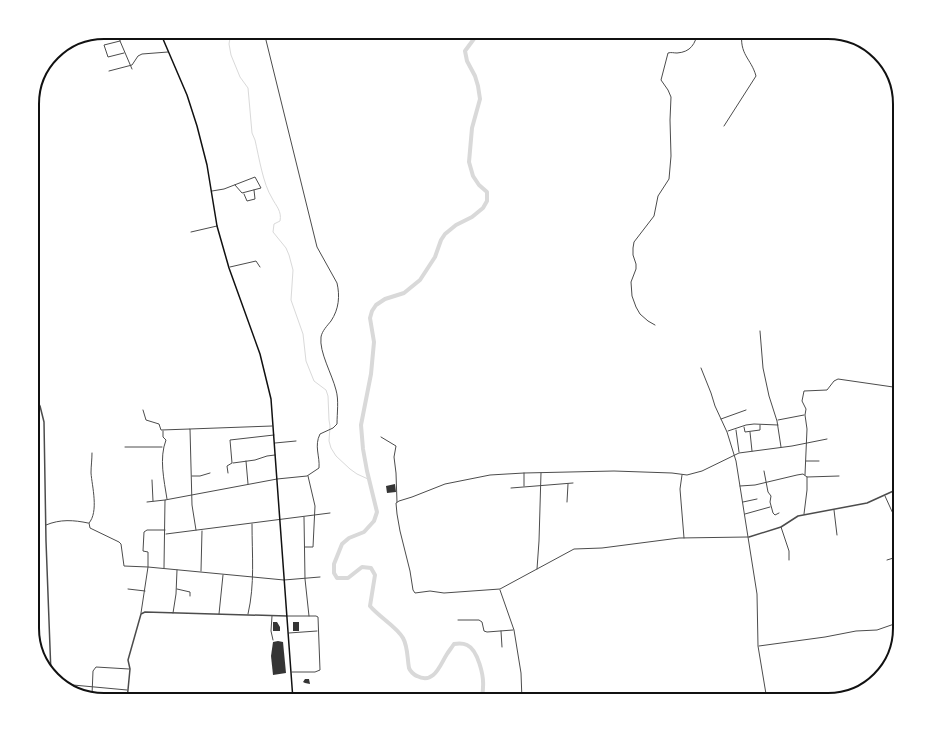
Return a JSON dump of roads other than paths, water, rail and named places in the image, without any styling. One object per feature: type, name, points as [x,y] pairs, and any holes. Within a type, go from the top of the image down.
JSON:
[{"type":"main road","points":[[163,39],[187,95],[197,126],[207,165],[217,226],[229,268],[263,363],[271,399],[292,693]]},
{"type":"street","points":[[147,502],[166,500],[277,479],[307,476],[319,468],[317,440],[320,434],[335,427],[336,424],[337,396],[321,346],[321,337],[324,329],[333,317],[336,310],[340,296],[339,289],[317,247],[266,39]]},
{"type":"street","points":[[655,325],[640,314],[632,296],[631,282],[636,269],[633,248],[634,242],[654,216],[658,196],[669,179],[671,156],[671,97],[661,80],[668,53],[678,53],[690,49],[696,39]]},
{"type":"street","points":[[724,126],[756,76],[742,48],[742,39]]},
{"type":"street","points":[[124,53],[108,57],[104,45],[120,40],[124,53],[132,65]]},
{"type":"street","points":[[132,69],[132,65],[138,56],[142,54],[168,52]]},
{"type":"street","points":[[109,71],[132,65]]},
{"type":"street","points":[[212,191],[224,189],[255,177],[261,188],[244,193],[240,192],[235,185]]},
{"type":"street","points":[[244,193],[246,200],[248,201],[255,198],[254,190]]},
{"type":"street","points":[[191,232],[217,226]]},
{"type":"street","points":[[229,268],[256,261],[260,267]]},
{"type":"street","points":[[760,331],[763,368],[769,396],[778,420],[781,448]]},
{"type":"street","points":[[701,368],[727,432],[740,486],[757,594],[758,646],[766,693]]},
{"type":"street","points":[[804,514],[807,490],[807,429],[805,416],[806,409],[802,400],[803,392],[806,390],[827,390],[835,380],[842,379],[893,387]]},
{"type":"street","points":[[39,404],[44,422],[50,663]]},
{"type":"street","points":[[143,410],[147,420],[159,424],[166,439],[163,447],[163,470],[166,500],[164,568]]},
{"type":"street","points":[[721,419],[746,410]]},
{"type":"street","points":[[778,420],[805,416]]},
{"type":"street","points":[[727,432],[744,426],[760,424],[778,425]]},
{"type":"street","points":[[744,426],[745,432],[750,432],[760,430],[760,424]]},
{"type":"street","points":[[162,430],[273,426]]},
{"type":"street","points":[[190,429],[192,495],[196,531]]},
{"type":"street","points":[[736,429],[739,453]]},
{"type":"street","points":[[750,432],[752,451]]},
{"type":"street","points":[[232,463],[230,440],[274,435]]},
{"type":"street","points":[[381,437],[396,446],[394,457],[397,514],[414,592],[418,594],[430,591],[444,593],[500,589],[574,549],[602,548],[684,538],[749,537],[781,527],[798,516],[804,514],[834,510],[867,503],[893,492]]},
{"type":"street","points":[[397,502],[444,484],[490,475],[524,472],[614,471],[672,473],[682,475],[702,472],[739,453],[781,448],[827,439]]},
{"type":"street","points":[[275,443],[296,441]]},
{"type":"street","points":[[125,447],[163,447]]},
{"type":"street","points":[[89,523],[91,522],[94,509],[91,472],[92,453]]},
{"type":"street","points":[[228,473],[227,466],[232,463],[276,455]]},
{"type":"street","points":[[806,460],[819,461]]},
{"type":"street","points":[[246,461],[248,485]]},
{"type":"street","points":[[764,471],[766,483],[771,496],[771,507],[774,515],[779,513]]},
{"type":"street","points":[[524,472],[524,487]]},
{"type":"street","points":[[537,569],[540,486],[542,472]]},
{"type":"street","points":[[191,476],[200,476],[210,473]]},
{"type":"street","points":[[682,475],[680,489],[684,538]]},
{"type":"street","points":[[740,486],[766,483],[797,475],[839,476]]},
{"type":"street","points":[[305,547],[313,547],[314,515],[314,501],[307,476]]},
{"type":"street","points":[[152,480],[153,501]]},
{"type":"street","points":[[567,502],[568,483]]},
{"type":"street","points":[[511,488],[574,483]]},
{"type":"street","points":[[885,496],[893,514]]},
{"type":"street","points":[[743,502],[757,499]]},
{"type":"street","points":[[744,514],[771,507]]},
{"type":"street","points":[[834,510],[837,534]]},
{"type":"street","points":[[165,534],[330,513]]},
{"type":"street","points":[[304,517],[309,616]]},
{"type":"street","points":[[46,525],[61,521],[89,523]]},
{"type":"street","points":[[89,523],[90,528],[120,542],[124,566],[164,568],[284,580],[320,577]]},
{"type":"street","points":[[248,614],[254,578],[252,523]]},
{"type":"street","points":[[781,527],[787,545],[789,560]]},
{"type":"street","points":[[128,693],[130,669],[128,660],[141,614],[148,568],[148,552],[142,551],[144,532],[147,530],[165,530]]},
{"type":"street","points":[[201,572],[202,530]]},
{"type":"street","points":[[887,560],[893,558]]},
{"type":"street","points":[[173,613],[177,570]]},
{"type":"street","points":[[219,614],[223,574]]},
{"type":"street","points":[[176,588],[190,592],[190,596]]},
{"type":"street","points":[[128,589],[145,591]]},
{"type":"street","points":[[500,589],[514,630],[521,673],[522,693]]},
{"type":"street","points":[[141,614],[144,612],[318,616],[320,670],[316,672],[291,672]]},
{"type":"street","points":[[272,615],[271,631],[273,640]]},
{"type":"street","points":[[458,620],[479,620],[482,622],[485,632],[514,630]]},
{"type":"street","points":[[758,646],[825,637],[856,631],[877,630],[893,624]]},
{"type":"street","points":[[288,633],[318,631]]},
{"type":"street","points":[[501,631],[502,647]]},
{"type":"street","points":[[92,692],[93,671],[96,667],[130,669]]},
{"type":"street","points":[[72,684],[128,690]]},
{"type":"waterway","points":[[230,39],[231,55],[240,77],[248,88],[252,133],[264,178],[280,214],[280,221],[274,224],[273,232],[286,248],[293,270],[291,300],[303,334],[306,361],[314,381],[326,390],[328,396],[330,426],[329,441],[331,448],[336,456],[350,469],[368,479]]},
{"type":"waterway","points":[[474,39],[465,51],[467,61],[475,76],[480,99],[472,128],[469,162],[473,176],[479,185],[487,192],[487,201],[483,208],[472,217],[456,225],[445,234],[441,240],[435,257],[420,280],[404,293],[385,299],[376,305],[372,311],[370,318],[374,342],[371,374],[361,425],[367,471],[377,512],[374,521],[364,532],[349,538],[342,544],[334,564],[334,573],[337,578],[348,578],[362,567],[371,568],[375,575],[370,606],[397,630],[405,641],[409,668],[411,672],[423,678],[432,676],[439,668],[454,644],[464,644],[471,648],[480,664],[483,682],[482,693]]}]
